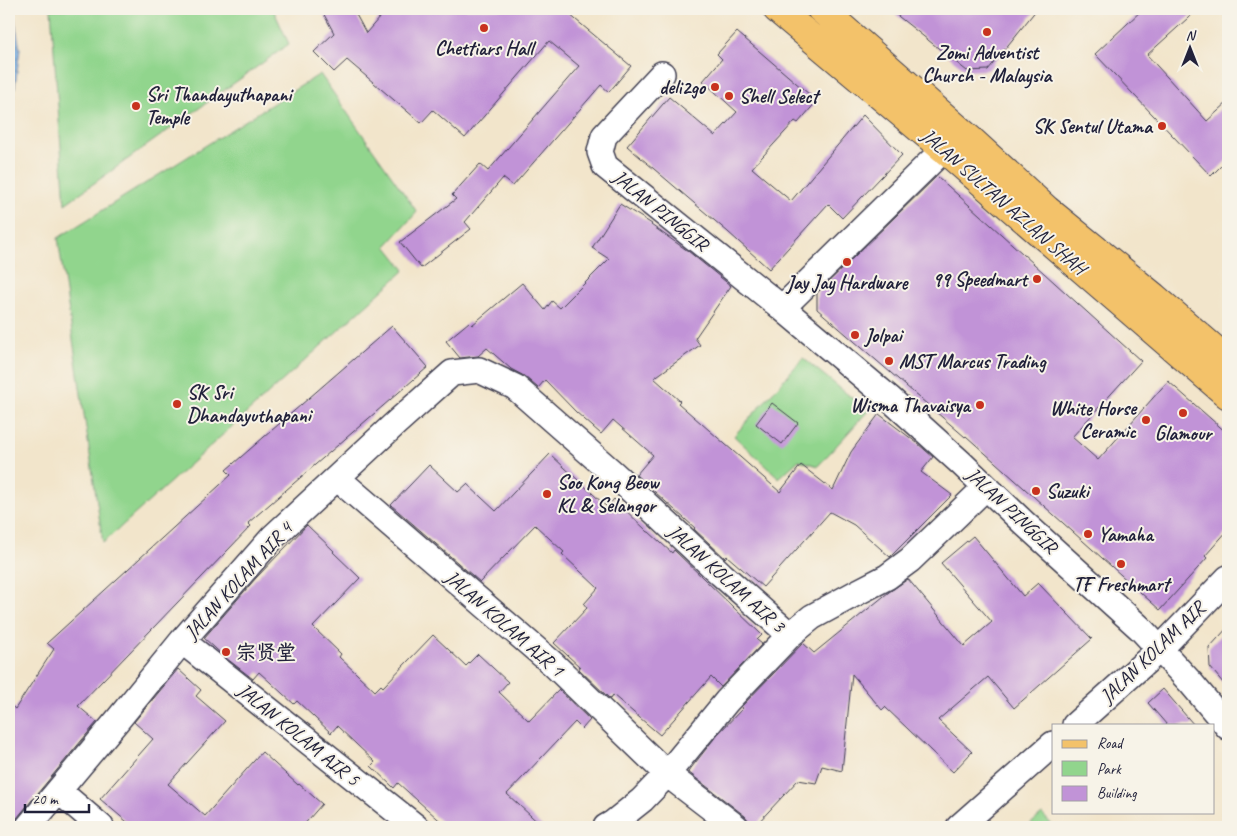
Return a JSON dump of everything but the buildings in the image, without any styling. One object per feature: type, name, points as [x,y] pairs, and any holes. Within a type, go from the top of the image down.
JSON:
[{"type":"main road","name":"JALAN SULTAN AZLAN SHAH","points":[[777,9],[944,148],[1228,395]]},
{"type":"main road","name":"JALAN SULTAN AZLAN SHAH","points":[[821,9],[974,143],[1047,210],[1154,297],[1228,361]]},
{"type":"street","name":"JALAN PINGGIR","points":[[662,74],[604,136],[600,152],[605,166],[782,308],[889,398],[1140,628],[1191,683],[1228,727]]},
{"type":"street","points":[[782,308],[944,148]]},
{"type":"street","name":"JALAN KOLAM AIR 3","points":[[479,370],[515,387],[614,474],[721,574],[790,635]]},
{"type":"street","name":"JALAN KOLAM AIR 4","points":[[28,827],[182,641],[274,537],[452,373],[479,370]]},
{"type":"street","name":"JALAN KOLAM AIR 1","points":[[337,478],[552,664],[667,774]]},
{"type":"street","name":"JALAN KOLAM AIR 3","points":[[606,827],[642,800],[667,774],[727,701],[790,635],[812,618],[887,577],[910,560],[986,487]]},
{"type":"street","name":"JALAN KOLAM AIR","points":[[1076,724],[1160,649],[1228,578]]},
{"type":"street","name":"JALAN KOLAM AIR 5","points":[[182,641],[416,827]]},
{"type":"street","points":[[959,827],[1052,745]]},
{"type":"street","points":[[667,774],[736,827]]},
{"type":"street","points":[[59,791],[100,827]]},
{"type":"green space","points":[[51,9],[273,9],[289,44],[65,204]]},
{"type":"green space","name":"SK Sri Dhandayuthapani","points":[[320,74],[417,212],[386,246],[405,270],[103,543],[58,238]]},
{"type":"green space","points":[[803,358],[868,411],[818,466],[799,460],[779,478],[734,436]]},
{"type":"green space","points":[[1042,814],[1054,827],[1027,827]]},
{"type":"water","points":[[9,9],[13,9],[20,49],[9,132]]},
{"type":"place","name":"Chettiars Hall","points":[[484,28]]},
{"type":"place","name":"Zomi Adventist Church - Malaysia","points":[[987,32]]},
{"type":"place","name":"deli2go","points":[[715,87]]},
{"type":"place","name":"Shell Select","points":[[729,96]]},
{"type":"place","name":"Sri Thandayuthapani Temple","points":[[136,106]]},
{"type":"place","name":"SK Sentul Utama","points":[[1162,126]]},
{"type":"place","name":"Jay Jay Hardware","points":[[847,262]]},
{"type":"place","name":"99 Speedmart","points":[[1037,279]]},
{"type":"place","name":"Jolpai","points":[[855,335]]},
{"type":"place","name":"MST Marcus Trading","points":[[889,361]]},
{"type":"place","name":"SK Sri Dhandayuthapani","points":[[177,404]]},
{"type":"place","name":"Wisma Thavaisya","points":[[980,405]]},
{"type":"place","name":"Glamour","points":[[1183,413]]},
{"type":"place","name":"White Horse Ceramic","points":[[1146,420]]},
{"type":"place","name":"Suzuki","points":[[1036,491]]},
{"type":"place","name":"Soo Kong Beow KL & Selangor","points":[[547,494]]},
{"type":"place","name":"Yamaha","points":[[1088,534]]},
{"type":"place","name":"TF Freshmart","points":[[1121,564]]},
{"type":"place","name":"宗贤堂","points":[[226,652]]}]
